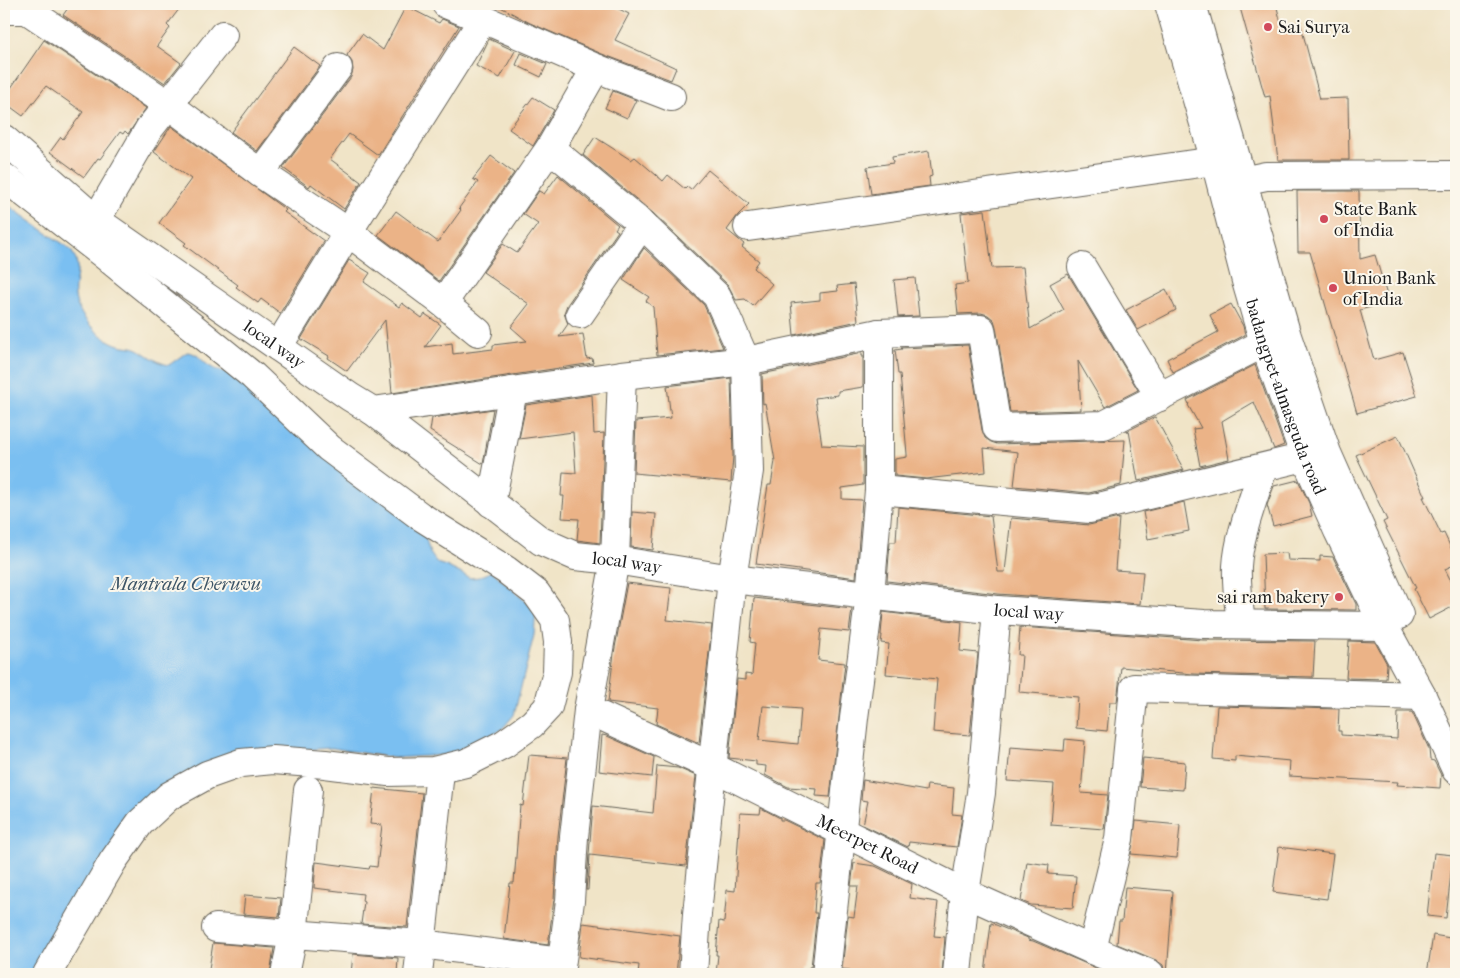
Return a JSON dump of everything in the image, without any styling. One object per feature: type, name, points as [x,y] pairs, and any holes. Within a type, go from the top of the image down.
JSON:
[{"type":"street","points":[[446,4],[596,68],[671,97]]},
{"type":"street","name":"badangpet-almasguda road","points":[[1169,4],[1215,160],[1258,279],[1287,336],[1327,453],[1397,611],[1456,729]]},
{"type":"street","name":"badangpet-almasguda road","points":[[1192,4],[1242,181],[1258,279],[1264,342],[1305,457],[1338,531],[1384,626],[1422,696],[1456,770]]},
{"type":"street","points":[[21,8],[168,105],[260,173],[348,232],[443,303],[478,332]]},
{"type":"street","points":[[278,347],[348,232],[483,19]]},
{"type":"street","points":[[96,220],[149,129],[223,35]]},
{"type":"street","points":[[260,173],[338,68]]},
{"type":"street","points":[[443,303],[550,148],[596,68]]},
{"type":"street","name":"local way","points":[[4,139],[96,220],[373,411],[541,541],[575,556],[615,560],[732,580],[997,610],[1204,624],[1384,626]]},
{"type":"street","points":[[550,148],[642,224],[717,296],[746,360],[749,471],[732,580],[696,914],[693,974]]},
{"type":"street","points":[[748,227],[1215,160]]},
{"type":"street","points":[[1242,181],[1266,176],[1456,175]]},
{"type":"street","points":[[4,177],[253,376],[329,448],[420,516],[506,570],[536,593],[555,620],[558,642],[557,672],[548,707],[532,724],[504,744],[466,764],[433,771],[388,772],[273,760],[241,764],[207,775],[170,796],[140,823],[113,861],[48,974]]},
{"type":"street","points":[[580,314],[642,224]]},
{"type":"street","points":[[1082,267],[1160,398]]},
{"type":"street","points":[[373,411],[622,375],[746,360],[879,333],[981,329],[997,428],[1104,425],[1160,398],[1264,342]]},
{"type":"street","points":[[826,974],[854,718],[870,595],[879,490],[879,333]]},
{"type":"street","points":[[216,928],[421,944],[561,968],[570,901],[574,837],[588,710],[615,560],[622,375]]},
{"type":"street","points":[[491,503],[513,392]]},
{"type":"street","points":[[879,490],[1090,509],[1305,457]]},
{"type":"street","points":[[1241,624],[1237,565],[1240,545],[1262,468]]},
{"type":"street","points":[[956,974],[965,893],[981,793],[997,610]]},
{"type":"street","points":[[1092,950],[1119,839],[1134,688],[1422,696]]},
{"type":"street","name":"Meerpet Road","points":[[588,710],[713,767],[965,893],[1150,974]]},
{"type":"street","points":[[418,974],[439,782]]},
{"type":"street","points":[[285,974],[292,935],[308,790]]},
{"type":"water","name":"Mantrala Cheruvu","points":[[4,202],[72,252],[77,264],[75,296],[77,304],[85,319],[98,333],[112,342],[138,349],[165,364],[169,365],[187,352],[197,356],[214,369],[235,374],[422,527],[430,553],[437,563],[470,578],[480,577],[492,571],[536,611],[534,635],[514,715],[503,728],[482,744],[445,755],[394,758],[332,748],[285,751],[185,780],[46,961],[30,974],[4,974]]},
{"type":"building","points":[[71,4],[183,4],[167,25],[170,28],[157,46],[181,63],[165,83],[63,15]]},
{"type":"building","points":[[495,4],[609,4],[629,14],[615,40],[676,68],[671,80],[602,54],[530,23]]},
{"type":"building","points":[[1239,4],[1276,4],[1282,27],[1300,22],[1320,99],[1348,98],[1349,160],[1278,160],[1270,96],[1265,97]]},
{"type":"building","points":[[406,6],[439,23],[442,19],[459,26],[378,155],[349,134],[330,159],[361,182],[344,209],[311,184],[309,187],[283,168],[351,77],[353,70],[352,62],[347,55],[362,34],[383,50]]},
{"type":"building","points":[[489,39],[515,51],[500,78],[476,66]]},
{"type":"building","points":[[44,40],[146,108],[128,134],[125,131],[123,134],[120,132],[84,177],[50,152],[61,137],[63,139],[83,112],[46,86],[23,116],[4,102],[4,98]]},
{"type":"building","points":[[294,47],[320,66],[257,151],[231,132]]},
{"type":"building","points":[[521,53],[547,64],[541,77],[516,65]]},
{"type":"building","points":[[613,91],[636,100],[627,118],[605,108]]},
{"type":"building","points":[[533,97],[554,110],[533,146],[509,129]]},
{"type":"building","points":[[171,126],[286,210],[284,212],[324,241],[280,313],[261,299],[258,303],[236,287],[238,285],[184,245],[186,243],[159,223],[191,179],[154,152]]},
{"type":"building","points":[[595,137],[631,160],[635,157],[663,181],[668,175],[685,189],[687,187],[691,190],[708,170],[749,204],[727,230],[744,244],[742,247],[759,261],[754,268],[772,284],[753,306],[745,299],[736,300],[728,285],[653,213],[583,155]]},
{"type":"building","points":[[929,151],[932,176],[929,177],[930,186],[871,194],[867,167],[893,163],[892,157]]},
{"type":"building","points":[[491,156],[514,173],[439,281],[378,235],[396,211],[438,242],[478,182],[473,179]]},
{"type":"building","points":[[558,175],[618,225],[615,229],[618,231],[567,305],[564,313],[568,324],[559,337],[583,334],[587,359],[592,358],[593,363],[392,393],[385,320],[347,371],[328,358],[329,356],[301,339],[349,260],[370,273],[364,282],[399,307],[402,303],[422,318],[425,314],[441,325],[425,347],[452,343],[453,354],[493,349],[493,345],[527,341],[511,327],[529,304],[483,272],[503,244],[517,253],[538,224],[523,214],[539,191],[544,194]]},
{"type":"building","points":[[1297,191],[1359,191],[1360,259],[1375,255],[1389,302],[1360,310],[1374,360],[1403,352],[1417,396],[1357,413],[1310,252],[1298,252]]},
{"type":"building","points":[[985,210],[992,268],[1023,267],[1030,329],[1064,310],[1050,284],[1068,274],[1138,390],[1105,407],[1078,361],[1081,410],[1010,412],[994,320],[988,315],[981,313],[958,314],[955,285],[968,283],[961,213]]},
{"type":"building","points":[[644,248],[704,305],[723,348],[657,355],[653,307],[646,301],[649,297],[623,280]]},
{"type":"building","points":[[915,278],[919,316],[898,317],[894,280]]},
{"type":"building","points":[[854,284],[858,321],[794,335],[791,303],[820,300],[820,293],[838,291],[837,286]]},
{"type":"building","points":[[1166,289],[1176,310],[1138,330],[1126,310]]},
{"type":"building","points":[[1231,304],[1243,326],[1245,335],[1173,372],[1167,359],[1218,332],[1210,315]]},
{"type":"building","points":[[968,345],[982,430],[985,438],[997,444],[1125,440],[1121,485],[1089,493],[1014,486],[1018,452],[984,448],[986,472],[926,479],[895,476],[895,459],[907,457],[907,454],[900,374],[898,374],[895,350],[901,348]]},
{"type":"building","points":[[862,353],[863,387],[838,391],[838,395],[815,398],[822,445],[863,447],[863,485],[842,488],[842,499],[862,500],[856,578],[756,564],[768,485],[771,485],[775,461],[765,403],[763,404],[762,374]]},
{"type":"building","points":[[1255,365],[1284,445],[1274,449],[1254,402],[1222,421],[1229,459],[1200,466],[1193,429],[1201,428],[1187,400]]},
{"type":"building","points":[[731,378],[733,456],[731,482],[634,473],[636,421],[671,418],[667,386]]},
{"type":"building","points":[[592,395],[594,434],[604,433],[600,543],[577,540],[579,519],[562,518],[564,496],[561,496],[563,472],[576,473],[573,432],[519,439],[526,405]]},
{"type":"building","points":[[493,409],[483,464],[430,431],[432,418]]},
{"type":"building","points":[[1155,417],[1184,470],[1138,481],[1129,431],[1127,431]]},
{"type":"building","points":[[1398,436],[1425,497],[1423,497],[1441,534],[1444,533],[1456,559],[1456,564],[1445,569],[1456,591],[1456,605],[1429,619],[1414,589],[1416,588],[1383,522],[1387,520],[1356,455]]},
{"type":"building","points":[[1298,480],[1309,503],[1312,516],[1273,526],[1267,505],[1274,486]]},
{"type":"building","points":[[1184,502],[1189,531],[1148,539],[1143,512]]},
{"type":"building","points":[[898,507],[991,516],[998,572],[1005,572],[1011,518],[1089,525],[1119,518],[1115,570],[1143,572],[1140,604],[998,594],[887,581],[890,542],[896,542]]},
{"type":"building","points":[[632,512],[656,514],[653,550],[631,547]]},
{"type":"building","points":[[1287,553],[1288,560],[1320,561],[1320,556],[1333,557],[1356,604],[1356,610],[1265,609],[1263,554]]},
{"type":"building","points":[[627,583],[671,588],[667,620],[712,625],[699,743],[656,724],[658,708],[608,702],[614,653]]},
{"type":"building","points":[[754,598],[852,609],[849,632],[821,629],[818,660],[845,663],[830,797],[816,796],[817,789],[788,787],[765,775],[766,766],[756,765],[756,761],[729,758],[737,679],[745,680],[745,674],[752,675],[755,643],[750,642]],"holes":[[[763,706],[801,709],[798,744],[759,740]]]},
{"type":"building","points":[[883,612],[962,622],[960,651],[978,653],[970,735],[933,732],[937,679],[886,674],[889,644],[881,643]]},
{"type":"building","points":[[1020,627],[1203,640],[1315,641],[1313,677],[1193,674],[1121,667],[1117,702],[1110,702],[1107,731],[1076,728],[1078,697],[1019,692],[1022,655],[1018,655]]},
{"type":"building","points":[[1349,641],[1375,642],[1387,664],[1386,679],[1346,678]]},
{"type":"building","points":[[1217,706],[1339,709],[1338,731],[1341,731],[1341,735],[1397,739],[1398,712],[1412,712],[1429,749],[1430,760],[1434,761],[1441,775],[1440,788],[1397,785],[1398,782],[1289,776],[1290,761],[1235,756],[1235,761],[1213,759]]},
{"type":"building","points":[[602,735],[654,757],[652,777],[599,771]]},
{"type":"building","points":[[1065,739],[1085,741],[1081,793],[1108,795],[1104,829],[1051,825],[1054,784],[1007,781],[1010,747],[1064,751]]},
{"type":"building","points":[[529,755],[567,758],[548,945],[504,939],[510,883],[514,883],[520,805],[523,806]]},
{"type":"building","points":[[1143,758],[1185,762],[1183,790],[1140,787]]},
{"type":"building","points":[[657,766],[678,768],[696,776],[686,866],[590,855],[588,890],[586,890],[593,806],[653,813]]},
{"type":"building","points":[[863,780],[926,791],[927,785],[954,788],[952,814],[962,815],[957,847],[909,842],[908,847],[863,825],[868,801],[861,800]]},
{"type":"building","points":[[374,788],[422,793],[407,927],[361,924],[364,902],[362,901],[363,894],[314,888],[316,862],[369,869],[370,866],[377,867],[382,825],[370,824]]},
{"type":"building","points":[[761,808],[780,818],[780,820],[784,820],[825,840],[820,883],[816,883],[814,913],[817,913],[809,974],[716,974],[719,921],[724,922],[727,890],[735,891],[740,813],[760,814]]},
{"type":"building","points":[[1136,821],[1180,825],[1177,858],[1131,854]]},
{"type":"building","points":[[1279,847],[1333,854],[1327,899],[1273,892]]},
{"type":"building","points":[[1434,853],[1453,855],[1446,918],[1427,916]]},
{"type":"building","points":[[1027,862],[1049,865],[1048,874],[1076,876],[1073,908],[1031,905],[1021,901]]},
{"type":"building","points":[[854,863],[875,866],[912,884],[910,898],[938,902],[934,936],[945,937],[942,974],[849,974],[850,970],[842,969],[848,916],[854,917],[858,886],[851,886]]},
{"type":"building","points":[[1125,887],[1173,891],[1167,974],[1165,974],[1163,965],[1156,960],[1117,944],[1119,921],[1122,921]]},
{"type":"building","points":[[245,895],[281,898],[279,917],[243,914]]},
{"type":"building","points":[[583,923],[680,936],[676,974],[638,974],[639,965],[579,957]]},
{"type":"building","points":[[991,923],[1028,938],[1028,940],[1110,974],[985,974]]},
{"type":"building","points":[[1433,935],[1456,939],[1454,952],[1456,953],[1456,974],[1427,974]]},
{"type":"building","points":[[213,943],[274,948],[270,974],[213,974],[213,970],[209,969]]},
{"type":"building","points":[[353,954],[398,958],[397,974],[351,974]]},
{"type":"place","name":"Sai Surya","points":[[1268,27]]},
{"type":"place","name":"State Bank of India","points":[[1324,219]]},
{"type":"place","name":"Union Bank of India","points":[[1333,288]]},
{"type":"place","name":"sai ram bakery","points":[[1339,597]]}]
